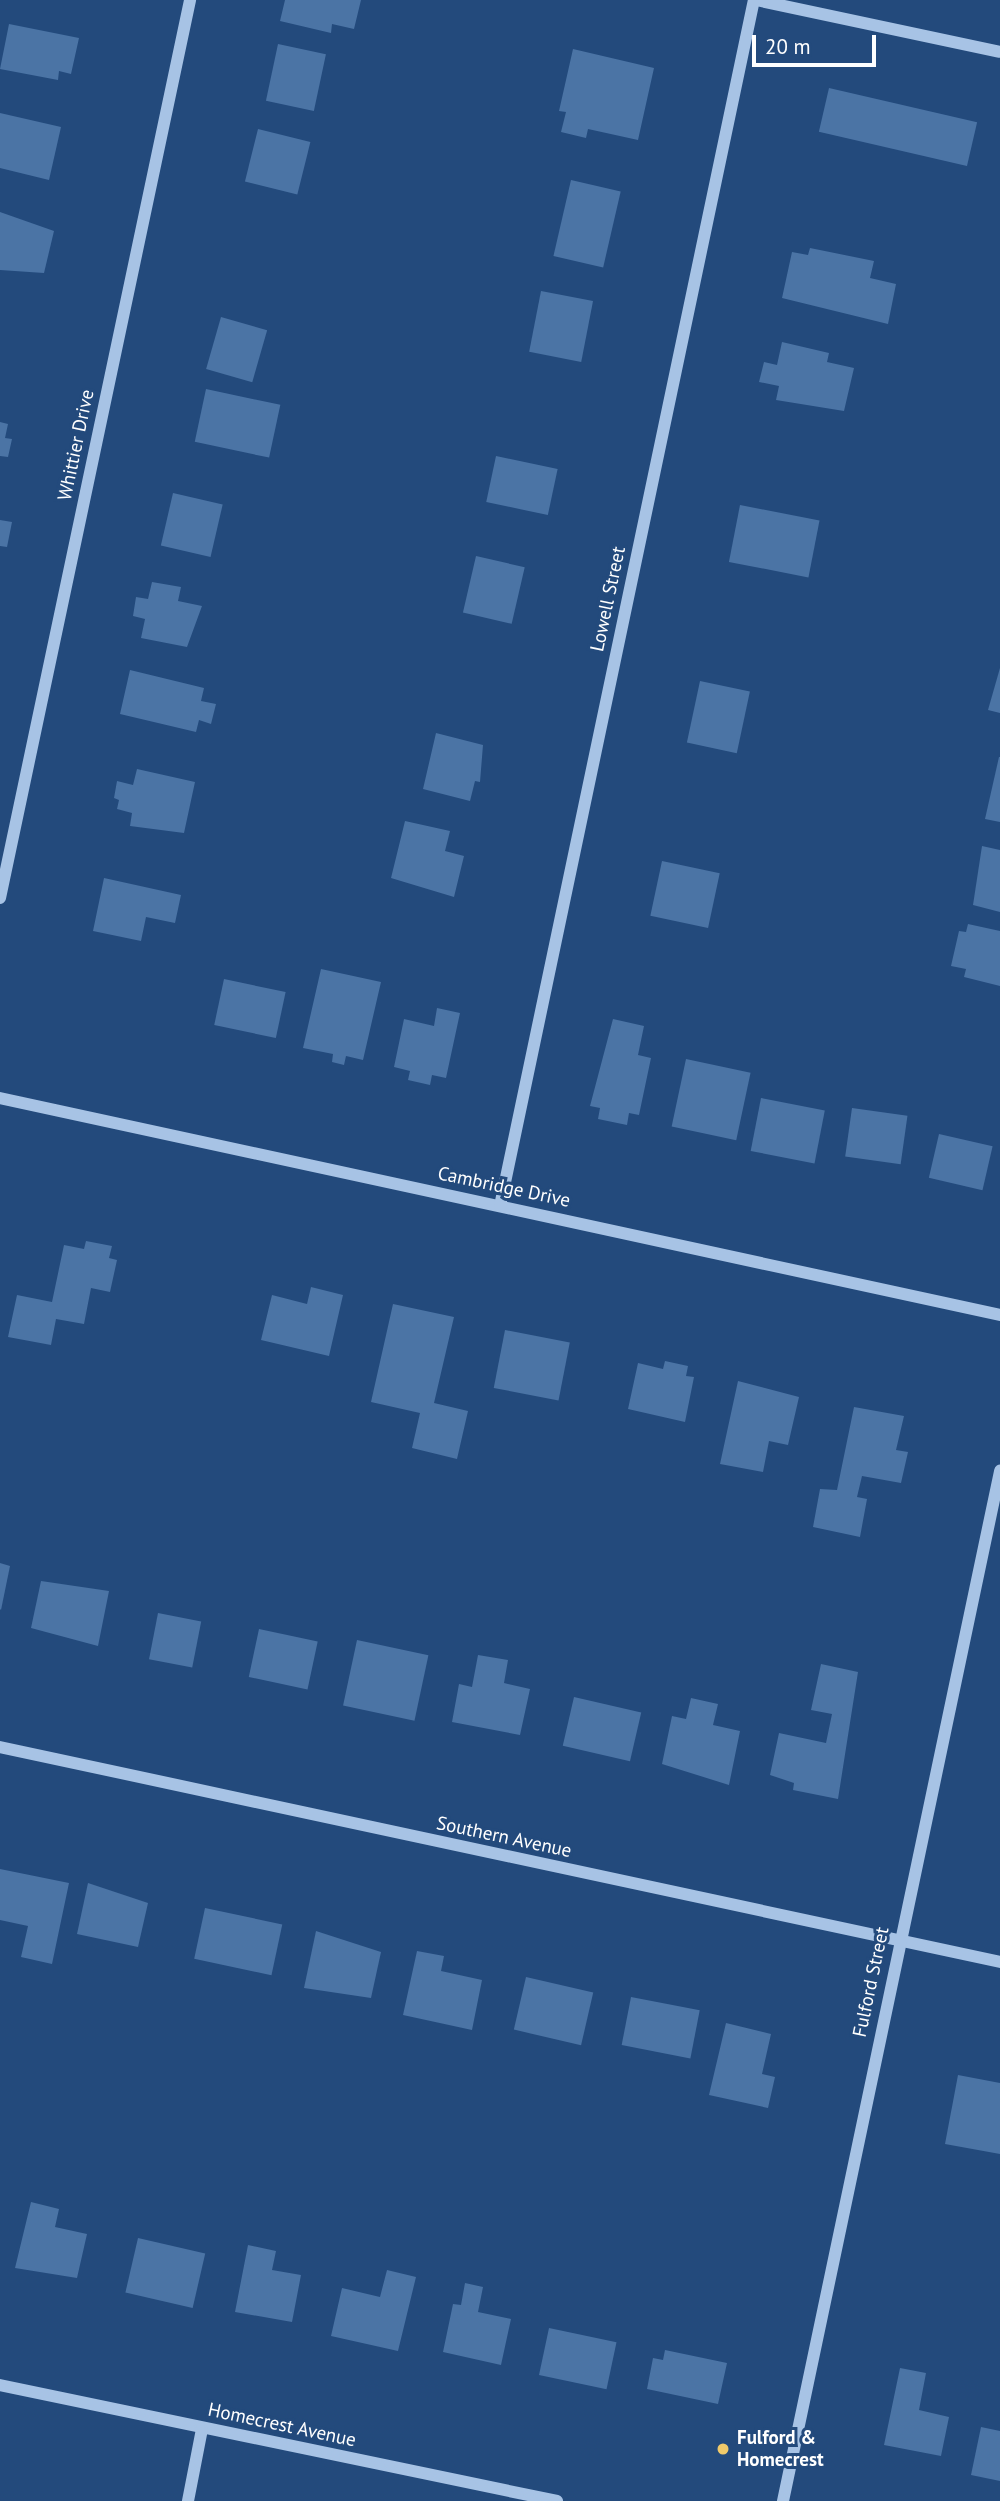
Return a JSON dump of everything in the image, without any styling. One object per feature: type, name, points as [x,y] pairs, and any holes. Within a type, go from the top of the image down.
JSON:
[{"type":"street","name":"Whittier Drive","points":[[0,898],[190,0]]},
{"type":"street","points":[[755,0],[1000,52]]},
{"type":"street","name":"Lowell Street","points":[[500,1206],[755,0]]},
{"type":"street","name":"Cambridge Drive","points":[[0,1098],[1000,1315]]},
{"type":"street","name":"Fulford Street","points":[[782,2501],[1000,1471]]},
{"type":"street","name":"Southern Avenue","points":[[0,1747],[1000,1962]]},
{"type":"street","name":"Homecrest Avenue","points":[[0,2385],[557,2501]]},
{"type":"street","points":[[188,2501],[202,2428]]},
{"type":"building","points":[[285,0],[361,0],[354,29],[332,24],[331,33],[280,21]]},
{"type":"building","points":[[9,24],[79,38],[71,74],[59,71],[58,80],[0,69]]},
{"type":"building","points":[[278,44],[326,54],[314,111],[266,101]]},
{"type":"building","points":[[573,49],[654,68],[638,140],[588,129],[586,138],[561,132],[566,112],[559,111]]},
{"type":"building","points":[[829,88],[977,122],[967,166],[819,132]]},
{"type":"building","points":[[0,113],[61,127],[49,180],[0,168]]},
{"type":"building","points":[[258,129],[310,142],[297,194],[245,181]]},
{"type":"building","points":[[571,180],[621,191],[603,267],[553,256]]},
{"type":"building","points":[[0,212],[54,231],[44,273],[0,270]]},
{"type":"building","points":[[810,248],[874,261],[870,278],[896,284],[888,324],[782,298],[792,252],[808,255]]},
{"type":"building","points":[[541,291],[593,301],[581,362],[529,352]]},
{"type":"building","points":[[221,317],[267,330],[252,382],[206,369]]},
{"type":"building","points":[[782,342],[829,353],[827,362],[854,368],[844,411],[776,400],[779,386],[759,382],[764,362],[777,365]]},
{"type":"building","points":[[206,389],[280,405],[269,458],[195,442]]},
{"type":"building","points":[[0,422],[8,424],[5,438],[12,439],[8,457],[0,456]]},
{"type":"building","points":[[496,456],[558,469],[548,515],[486,502]]},
{"type":"building","points":[[173,493],[223,504],[211,557],[161,546]]},
{"type":"building","points":[[740,505],[820,520],[808,577],[729,562]]},
{"type":"building","points":[[0,520],[12,522],[7,547],[0,546]]},
{"type":"building","points":[[476,556],[525,567],[512,624],[463,613]]},
{"type":"building","points":[[152,582],[181,587],[178,601],[202,606],[187,647],[141,638],[145,619],[133,616],[136,597],[148,599]]},
{"type":"building","points":[[1000,668],[1000,713],[988,710]]},
{"type":"building","points":[[130,670],[204,688],[201,701],[216,704],[211,724],[199,720],[196,732],[120,714]]},
{"type":"building","points":[[700,681],[750,692],[737,753],[687,743]]},
{"type":"building","points":[[436,733],[483,745],[480,782],[475,781],[470,801],[423,789]]},
{"type":"building","points":[[1000,757],[1000,822],[985,819]]},
{"type":"building","points":[[137,769],[195,782],[184,833],[130,826],[132,813],[117,809],[119,800],[114,798],[117,781],[133,785]]},
{"type":"building","points":[[405,821],[450,831],[445,851],[464,856],[454,897],[391,878]]},
{"type":"building","points":[[982,846],[1000,850],[1000,912],[973,905]]},
{"type":"building","points":[[662,861],[720,873],[708,928],[650,916]]},
{"type":"building","points":[[104,878],[181,895],[175,923],[146,917],[141,941],[93,931]]},
{"type":"building","points":[[968,924],[1000,931],[1000,986],[964,977],[966,969],[951,966],[959,931],[966,932]]},
{"type":"building","points":[[321,969],[381,982],[363,1060],[346,1056],[344,1065],[332,1062],[333,1054],[303,1048]]},
{"type":"building","points":[[224,979],[286,992],[276,1038],[214,1025]]},
{"type":"building","points":[[437,1008],[460,1013],[446,1078],[432,1075],[430,1085],[408,1080],[410,1071],[394,1067],[404,1019],[434,1026]]},
{"type":"building","points":[[613,1019],[644,1026],[638,1055],[651,1058],[639,1115],[629,1113],[627,1125],[598,1119],[600,1108],[590,1106]]},
{"type":"building","points":[[686,1059],[751,1073],[736,1140],[672,1126]]},
{"type":"building","points":[[761,1098],[825,1110],[815,1163],[751,1151]]},
{"type":"building","points":[[852,1108],[907,1116],[901,1164],[845,1157]]},
{"type":"building","points":[[939,1134],[993,1146],[982,1190],[929,1178]]},
{"type":"building","points":[[86,1241],[112,1246],[109,1258],[117,1260],[110,1292],[91,1288],[84,1324],[56,1319],[51,1345],[8,1337],[17,1295],[52,1302],[64,1245],[84,1249]]},
{"type":"building","points":[[311,1287],[343,1295],[329,1356],[261,1340],[272,1295],[307,1304]]},
{"type":"building","points":[[393,1304],[454,1317],[434,1403],[468,1411],[457,1459],[412,1448],[420,1413],[371,1402]]},
{"type":"building","points":[[505,1330],[570,1343],[559,1401],[494,1388]]},
{"type":"building","points":[[665,1361],[688,1366],[686,1376],[694,1377],[685,1422],[628,1409],[638,1363],[663,1369]]},
{"type":"building","points":[[738,1381],[799,1397],[788,1445],[769,1441],[763,1472],[720,1464]]},
{"type":"building","points":[[854,1407],[904,1416],[896,1450],[908,1452],[901,1483],[862,1476],[857,1497],[867,1499],[860,1537],[813,1527],[820,1489],[837,1490]]},
{"type":"building","points":[[0,1563],[10,1566],[1,1610],[0,1609]]},
{"type":"building","points":[[41,1581],[109,1591],[98,1646],[31,1628]]},
{"type":"building","points":[[158,1613],[201,1621],[192,1668],[149,1659]]},
{"type":"building","points":[[259,1629],[318,1641],[308,1689],[249,1677]]},
{"type":"building","points":[[357,1640],[428,1655],[414,1721],[343,1706]]},
{"type":"building","points":[[478,1655],[508,1660],[504,1683],[530,1689],[520,1735],[452,1722],[459,1684],[472,1687]]},
{"type":"building","points":[[821,1664],[858,1672],[838,1799],[793,1790],[794,1783],[770,1775],[779,1733],[826,1743],[832,1714],[811,1710]]},
{"type":"building","points":[[574,1697],[641,1713],[630,1761],[563,1746]]},
{"type":"building","points":[[691,1698],[718,1704],[713,1725],[740,1731],[729,1785],[662,1764],[672,1716],[686,1719]]},
{"type":"building","points":[[0,1869],[69,1883],[52,1964],[21,1957],[28,1926],[0,1920]]},
{"type":"building","points":[[88,1883],[148,1903],[138,1947],[77,1934]]},
{"type":"building","points":[[205,1908],[282,1924],[271,1975],[194,1959]]},
{"type":"building","points":[[316,1931],[381,1952],[371,1998],[304,1988]]},
{"type":"building","points":[[417,1951],[444,1956],[441,1971],[482,1980],[472,2030],[403,2015]]},
{"type":"building","points":[[526,1977],[593,1993],[581,2045],[514,2030]]},
{"type":"building","points":[[631,1997],[700,2010],[690,2058],[622,2045]]},
{"type":"building","points":[[726,2023],[771,2034],[762,2074],[775,2077],[768,2108],[709,2095]]},
{"type":"building","points":[[958,2075],[1000,2083],[1000,2154],[945,2144]]},
{"type":"building","points":[[31,2202],[59,2209],[55,2227],[87,2234],[77,2278],[15,2268]]},
{"type":"building","points":[[138,2238],[205,2254],[193,2308],[125,2293]]},
{"type":"building","points":[[248,2245],[276,2251],[272,2270],[301,2275],[292,2322],[235,2312]]},
{"type":"building","points":[[387,2270],[416,2277],[398,2351],[331,2336],[342,2288],[380,2297]]},
{"type":"building","points":[[465,2283],[483,2287],[478,2312],[511,2319],[501,2365],[443,2352],[453,2304],[461,2305]]},
{"type":"building","points":[[549,2328],[616,2342],[607,2389],[539,2375]]},
{"type":"building","points":[[665,2350],[727,2363],[718,2404],[647,2389],[653,2358],[663,2360]]},
{"type":"building","points":[[900,2368],[926,2373],[919,2410],[949,2417],[941,2456],[884,2445]]},
{"type":"building","points":[[981,2427],[1000,2431],[1000,2481],[971,2475]]},
{"type":"place","name":"Fulford & Homecrest","points":[[723,2449]]}]
